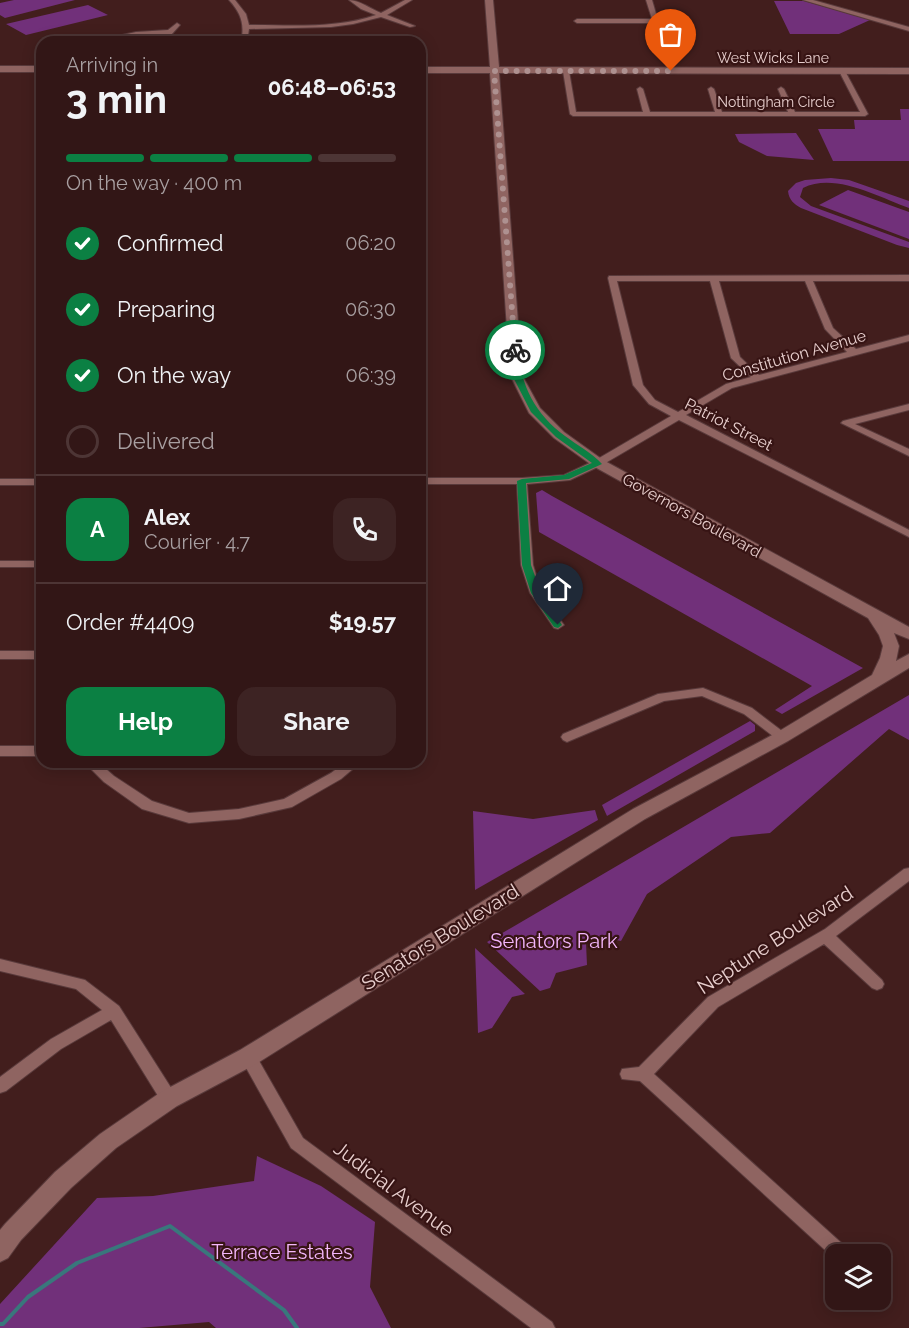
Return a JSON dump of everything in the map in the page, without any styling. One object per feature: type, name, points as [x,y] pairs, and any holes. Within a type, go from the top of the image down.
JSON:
[{"type":"main road","name":"Governors Boulevard","points":[[489,0],[516,375],[534,410],[559,435],[598,464],[909,634]]},
{"type":"main road","points":[[0,69],[36,69]]},
{"type":"main road","name":"West Wicks Lane","points":[[426,70],[909,71]]},
{"type":"main road","points":[[873,614],[891,640],[892,649],[890,658],[878,678]]},
{"type":"main road","name":"Senators Boulevard","points":[[0,1250],[13,1232],[63,1180],[108,1141],[169,1099],[248,1057],[639,814],[782,737],[909,660]]},
{"type":"main road","points":[[878,678],[909,671]]},
{"type":"street","points":[[232,0],[242,8],[246,18],[245,36]]},
{"type":"street","points":[[352,0],[363,8],[412,26]]},
{"type":"street","points":[[246,27],[326,25],[363,20],[410,0]]},
{"type":"street","points":[[650,0],[654,21],[671,71]]},
{"type":"street","points":[[806,0],[909,29]]},
{"type":"street","points":[[577,21],[654,21]]},
{"type":"street","points":[[169,36],[177,25]]},
{"type":"street","points":[[125,36],[171,32]]},
{"type":"street","name":"Nottingham Circle","points":[[566,71],[573,114],[865,114],[842,71]]},
{"type":"street","points":[[640,89],[646,114]]},
{"type":"street","points":[[711,89],[719,114]]},
{"type":"street","points":[[781,89],[792,114]]},
{"type":"street","name":"Patriot Street","points":[[714,278],[612,278],[638,385],[652,402],[909,534]]},
{"type":"street","points":[[757,378],[736,358],[714,278],[909,278]]},
{"type":"street","points":[[808,278],[829,329],[853,352]]},
{"type":"street","name":"Constitution Avenue","points":[[426,481],[522,481],[566,478],[598,464],[729,386],[909,338]]},
{"type":"street","points":[[909,407],[846,423],[909,453]]},
{"type":"street","points":[[522,481],[526,565],[536,593],[558,625]]},
{"type":"street","points":[[0,482],[36,482]]},
{"type":"street","points":[[0,564],[36,564]]},
{"type":"street","points":[[0,655],[36,655]]},
{"type":"street","points":[[567,737],[662,697],[703,692],[748,711],[782,737]]},
{"type":"street","points":[[0,751],[36,751]]},
{"type":"street","points":[[97,768],[147,805],[189,818],[239,814],[287,803],[347,768]]},
{"type":"street","name":"Neptune Boulevard","points":[[830,1244],[636,1074],[713,1002],[825,936],[909,873]]},
{"type":"street","points":[[825,936],[877,984]]},
{"type":"street","points":[[0,965],[80,984],[114,1011],[169,1099]]},
{"type":"street","points":[[0,1086],[56,1044],[114,1011]]},
{"type":"street","name":"Judicial Avenue","points":[[248,1057],[297,1143],[546,1328]]},
{"type":"green space","points":[[14,0],[75,0],[5,18],[0,15],[0,3]]},
{"type":"green space","points":[[774,1],[804,1],[870,20],[839,34],[790,34]]},
{"type":"green space","points":[[88,5],[108,15],[26,35],[6,24]]},
{"type":"green space","points":[[900,109],[909,109],[909,161],[833,161],[818,129],[855,129],[854,120],[901,120]]},
{"type":"green space","points":[[796,133],[814,160],[767,156],[739,142],[735,134]]},
{"type":"green space","points":[[831,178],[849,180],[909,201],[909,208],[842,184],[815,184],[803,188],[800,197],[811,206],[909,242],[909,248],[801,208],[789,197],[788,191],[796,183]]},
{"type":"green space","points":[[848,190],[909,212],[909,239],[819,205]]},
{"type":"green space","points":[[542,490],[863,668],[782,714],[775,710],[812,686],[539,532],[536,493]]},
{"type":"green space","name":"Senators Park","points":[[909,695],[909,740],[889,729],[770,833],[731,837],[647,894],[621,941],[602,937],[586,943],[587,965],[556,973],[550,988],[540,991],[487,942]]},
{"type":"green space","points":[[750,721],[755,725],[755,731],[607,816],[602,805]]},
{"type":"green space","name":"Senators Park","points":[[595,810],[598,820],[475,890],[473,811],[533,819]]},
{"type":"green space","name":"Senators Park","points":[[475,948],[525,994],[512,997],[492,1028],[478,1033]]},
{"type":"green space","name":"Terrace Estates","points":[[257,1156],[321,1186],[375,1222],[370,1287],[391,1328],[216,1328],[209,1322],[139,1328],[0,1328],[0,1304],[97,1198],[153,1196],[254,1181]]},
{"type":"waterway","points":[[0,1324],[3,1324],[28,1297],[77,1263],[170,1226],[284,1310],[297,1328]]},
{"type":"way so far","points":[[515,350],[494,71],[671,71]]},
{"type":"route","points":[[515,350],[516,375],[534,410],[559,435],[598,464],[566,478],[522,481],[526,565],[536,593],[558,625]]}]
